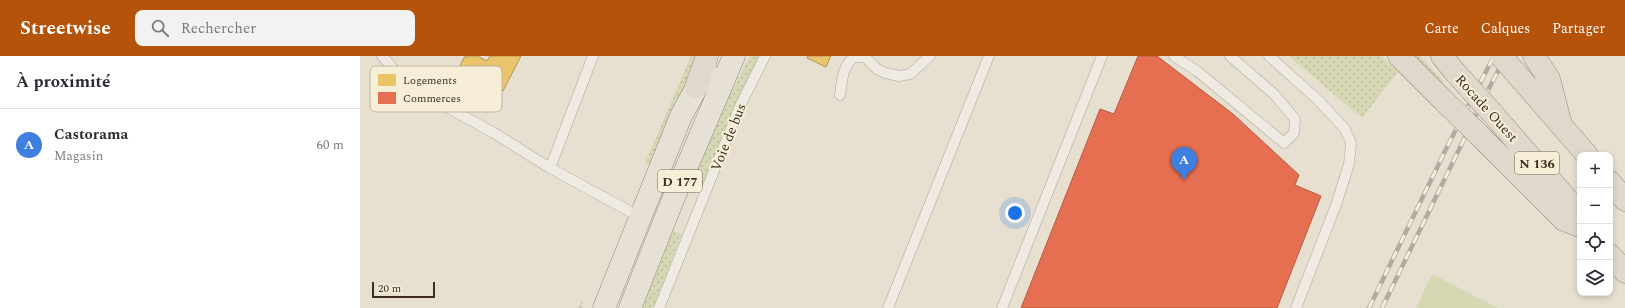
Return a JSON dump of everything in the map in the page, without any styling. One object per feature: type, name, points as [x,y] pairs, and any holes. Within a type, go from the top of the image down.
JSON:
[{"type":"highway","points":[[696,87],[707,56]]},
{"type":"highway","points":[[1399,56],[1564,220],[1577,225]]},
{"type":"highway","points":[[1534,56],[1549,79],[1562,126]]},
{"type":"highway","name":"Rocade Ouest","points":[[1448,63],[1577,211]]},
{"type":"highway","name":"N 136","points":[[1508,64],[1584,152]]},
{"type":"highway","points":[[1613,186],[1625,200]]},
{"type":"highway","points":[[1613,258],[1625,272]]},
{"type":"main road","name":"D 177","points":[[604,308],[681,116],[714,56]]},
{"type":"main road","name":"D 177","points":[[630,308],[674,197],[734,56]]},
{"type":"lane","points":[[382,56],[391,66]]},
{"type":"lane","points":[[550,168],[593,56]]},
{"type":"lane","name":"Voie de bus","points":[[659,308],[740,106],[765,56]]},
{"type":"lane","points":[[840,95],[843,73],[846,65],[854,57],[865,57],[885,73],[899,76],[910,74],[930,56]]},
{"type":"lane","points":[[888,308],[989,56]]},
{"type":"lane","points":[[1002,308],[1102,56]]},
{"type":"lane","points":[[1174,56],[1197,71],[1284,143],[1294,133],[1295,119],[1274,94],[1230,56]]},
{"type":"lane","points":[[1269,56],[1318,100],[1340,123],[1345,129],[1351,143],[1349,164],[1336,205],[1296,308]]},
{"type":"lane","points":[[456,112],[494,133],[550,168],[640,217]]},
{"type":"green space","points":[[691,56],[698,56],[650,165],[645,163]]},
{"type":"green space","points":[[750,56],[762,56],[702,189],[689,185],[720,114]]},
{"type":"green space","points":[[1289,56],[1381,56],[1398,72],[1362,118]]},
{"type":"green space","points":[[1408,56],[1420,56],[1443,81],[1440,85]]},
{"type":"green space","points":[[671,230],[682,234],[653,308],[638,308]]},
{"type":"green space","points":[[1432,274],[1498,308],[1416,308]]},
{"type":"building: Logements","points":[[465,56],[467,58],[468,56],[477,56],[487,61],[490,56],[521,56],[503,91],[502,66],[460,66]]},
{"type":"building: Logements","points":[[808,56],[831,56],[826,67],[807,58]]},
{"type":"building: Commerces","points":[[1138,56],[1157,56],[1233,114],[1299,175],[1295,185],[1321,196],[1277,308],[1021,308],[1100,109],[1114,114]]},
{"type":"railway","points":[[1369,308],[1448,145],[1494,56]]},
{"type":"railway","points":[[1382,308],[1506,56]]},
{"type":"place","name":"Castorama","points":[[1184,180]]}]
